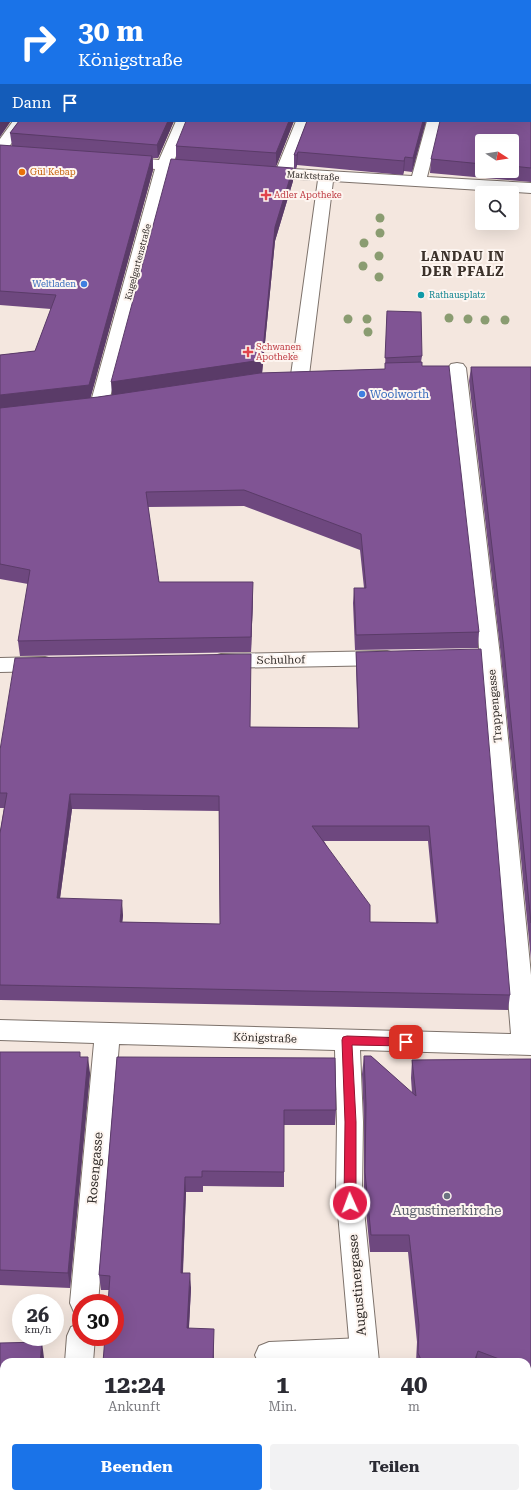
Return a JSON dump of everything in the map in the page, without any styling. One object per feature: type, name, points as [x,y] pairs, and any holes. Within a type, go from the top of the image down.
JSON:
[{"type":"street","points":[[0,149],[20,122]]},
{"type":"street","name":"Kugelgartenstraße","points":[[99,405],[164,165],[183,122]]},
{"type":"street","points":[[283,174],[303,122]]},
{"type":"street","points":[[418,182],[434,122]]},
{"type":"street","points":[[0,152],[16,154]]},
{"type":"street","points":[[110,161],[212,168]]},
{"type":"street","name":"Marktstraße","points":[[251,171],[326,177],[531,188]]},
{"type":"street","points":[[300,375],[326,177]]},
{"type":"street","name":"Trappengasse","points":[[457,368],[482,656],[528,1045]]},
{"type":"street","name":"Schulhof","points":[[199,662],[403,657]]},
{"type":"street","points":[[0,665],[64,664]]},
{"type":"street","name":"Königstraße","points":[[0,1030],[528,1045]]},
{"type":"street","name":"Rosengasse","points":[[85,1294],[107,1034]]},
{"type":"street","name":"Augustinergasse","points":[[347,1040],[350,1122],[349,1190],[364,1356]]},
{"type":"street","points":[[79,1358],[80,1346]]},
{"type":"street","points":[[269,1355],[364,1356]]},
{"type":"building","points":[[18,122],[168,122],[157,145],[10,133]]},
{"type":"building","points":[[186,122],[289,122],[276,153],[176,146]]},
{"type":"building","points":[[307,122],[423,122],[413,158],[405,157],[404,161],[298,152],[297,155],[294,155]]},
{"type":"building","points":[[440,122],[531,122],[531,168],[519,167],[519,134],[475,134],[475,163],[431,159]]},
{"type":"building","points":[[0,145],[152,156],[89,385],[0,395],[0,355],[35,351],[56,295],[0,291]]},
{"type":"building","points":[[171,159],[293,168],[275,227],[262,360],[111,382]]},
{"type":"building","points":[[387,311],[421,312],[422,356],[385,358]]},
{"type":"building","points":[[422,362],[422,366],[449,366],[479,632],[356,635],[354,588],[366,588],[361,534],[244,490],[146,492],[159,582],[253,582],[251,637],[18,641],[30,570],[0,564],[0,408],[98,397],[260,373],[385,369],[385,363]]},
{"type":"building","points":[[471,367],[531,367],[531,923],[503,641]]},
{"type":"building","points":[[481,649],[510,995],[0,985],[0,833],[7,793],[0,793],[0,750],[15,658],[251,654],[250,727],[359,728],[356,652]],"holes":[[[70,794],[219,796],[220,924],[120,922],[122,900],[57,898]],[[312,826],[429,826],[438,923],[370,922],[370,905]]]},
{"type":"building","points":[[0,1052],[80,1052],[80,1057],[88,1057],[68,1273],[0,1270]]},
{"type":"building","name":"Augustinerkirche","points":[[364,1056],[371,1056],[416,1096],[412,1060],[531,1059],[531,1358],[496,1358],[478,1351],[475,1358],[420,1358],[418,1353],[419,1325],[409,1235],[371,1235],[365,1172],[366,1104]]},
{"type":"building","points":[[117,1057],[335,1058],[336,1110],[284,1110],[284,1172],[202,1171],[202,1177],[185,1177],[181,1273],[190,1273],[187,1328],[214,1329],[213,1358],[103,1358],[104,1346],[124,1346],[124,1294],[109,1294],[110,1276],[99,1275]]},
{"type":"building","points":[[0,1343],[12,1343],[12,1346],[42,1346],[40,1358],[0,1358]]},
{"type":"place","name":"Gül Kebap","points":[[22,172]]},
{"type":"place","name":"Adler Apotheke","points":[[266,195]]},
{"type":"place","name":"Weltladen","points":[[84,284]]},
{"type":"place","name":"Rathausplatz","points":[[421,295]]},
{"type":"place","name":"Schwanen Apotheke","points":[[248,352]]},
{"type":"place","name":"Woolworth","points":[[362,394]]},
{"type":"place","name":"Augustinerkirche","points":[[447,1196]]},
{"type":"district","name":"LANDAU IN DER PFALZ","points":[[463,264]]},
{"type":"route","points":[[350,1203],[350,1122],[347,1040],[406,1042]]}]
